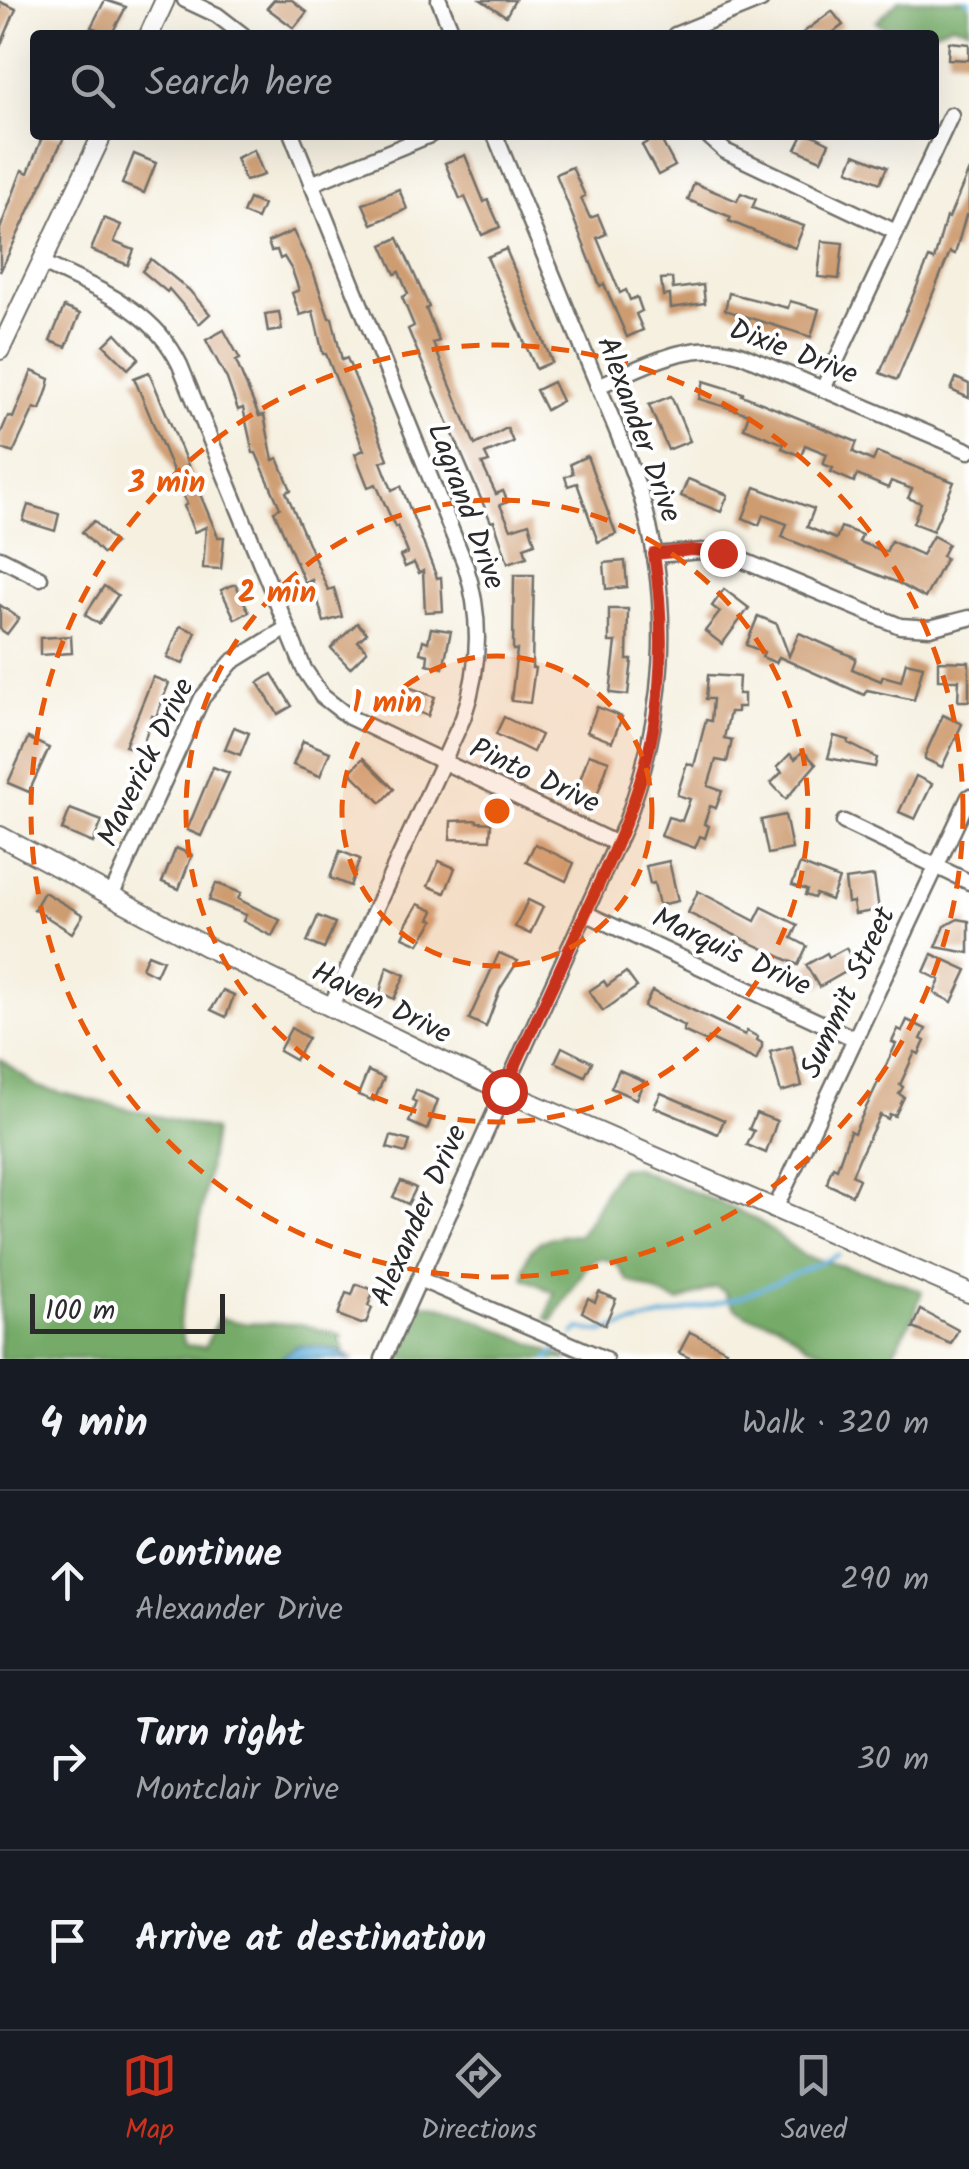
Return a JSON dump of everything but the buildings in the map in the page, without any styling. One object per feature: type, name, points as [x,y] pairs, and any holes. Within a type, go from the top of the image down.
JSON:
[{"type":"street","points":[[151,30],[165,0]]},
{"type":"street","points":[[185,0],[237,30]]},
{"type":"street","points":[[439,0],[451,30]]},
{"type":"street","points":[[687,30],[761,0]]},
{"type":"street","points":[[823,389],[951,115]]},
{"type":"street","points":[[0,350],[100,140]]},
{"type":"street","name":"Lagrand Drive","points":[[294,140],[470,580],[478,632],[476,667],[463,718],[330,1008]]},
{"type":"street","points":[[311,184],[418,140]]},
{"type":"street","name":"Alexander Drive","points":[[383,1359],[617,844],[642,777],[657,709],[662,631],[654,554],[640,495],[497,140]]},
{"type":"street","points":[[713,140],[725,151],[896,232]]},
{"type":"street","name":"Pinto Drive","points":[[43,263],[136,310],[166,340],[180,365],[309,678],[330,704],[349,717],[617,844]]},
{"type":"street","name":"Dixie Drive","points":[[598,386],[684,350],[703,348],[740,354],[969,451]]},
{"type":"street","points":[[654,554],[702,550],[732,556],[900,626],[930,628],[969,618]]},
{"type":"street","points":[[0,558],[40,578]]},
{"type":"street","name":"Maverick Drive","points":[[112,894],[193,712],[210,686],[232,662],[287,628]]},
{"type":"street","name":"Summit Street","points":[[774,1211],[969,797]]},
{"type":"street","points":[[844,822],[969,882]]},
{"type":"street","name":"Haven Drive","points":[[0,836],[330,1008],[504,1091],[969,1293]]},
{"type":"street","name":"Marquis Drive","points":[[586,913],[854,1040]]},
{"type":"street","points":[[419,1279],[605,1359]]},
{"type":"green space","points":[[899,0],[969,0],[969,29],[952,24],[936,30],[890,30],[876,22]]},
{"type":"green space","points":[[0,1059],[38,1087],[214,1130],[195,1255],[179,1322],[185,1345],[205,1347],[218,1318],[244,1323],[301,1324],[341,1335],[344,1353],[310,1348],[294,1350],[279,1359],[0,1359]]},
{"type":"green space","points":[[633,1167],[759,1221],[804,1256],[922,1291],[914,1316],[889,1359],[847,1359],[808,1346],[778,1323],[748,1316],[715,1287],[679,1302],[628,1281],[616,1263],[601,1258],[589,1263],[552,1321],[546,1318],[555,1293],[524,1278],[528,1256],[547,1239],[579,1235],[620,1168]]},
{"type":"green space","points":[[420,1306],[448,1308],[569,1359],[396,1359]]},
{"type":"water","points":[[297,1346],[333,1350],[352,1359],[279,1359]]},
{"type":"waterway","points":[[574,1334],[580,1329],[601,1332],[741,1297],[838,1255]]},
{"type":"waterway","points":[[547,1359],[557,1350]]},
{"type":"route","points":[[504,1091],[617,844],[642,777],[657,709],[661,660],[654,554],[692,550],[722,553]]}]
